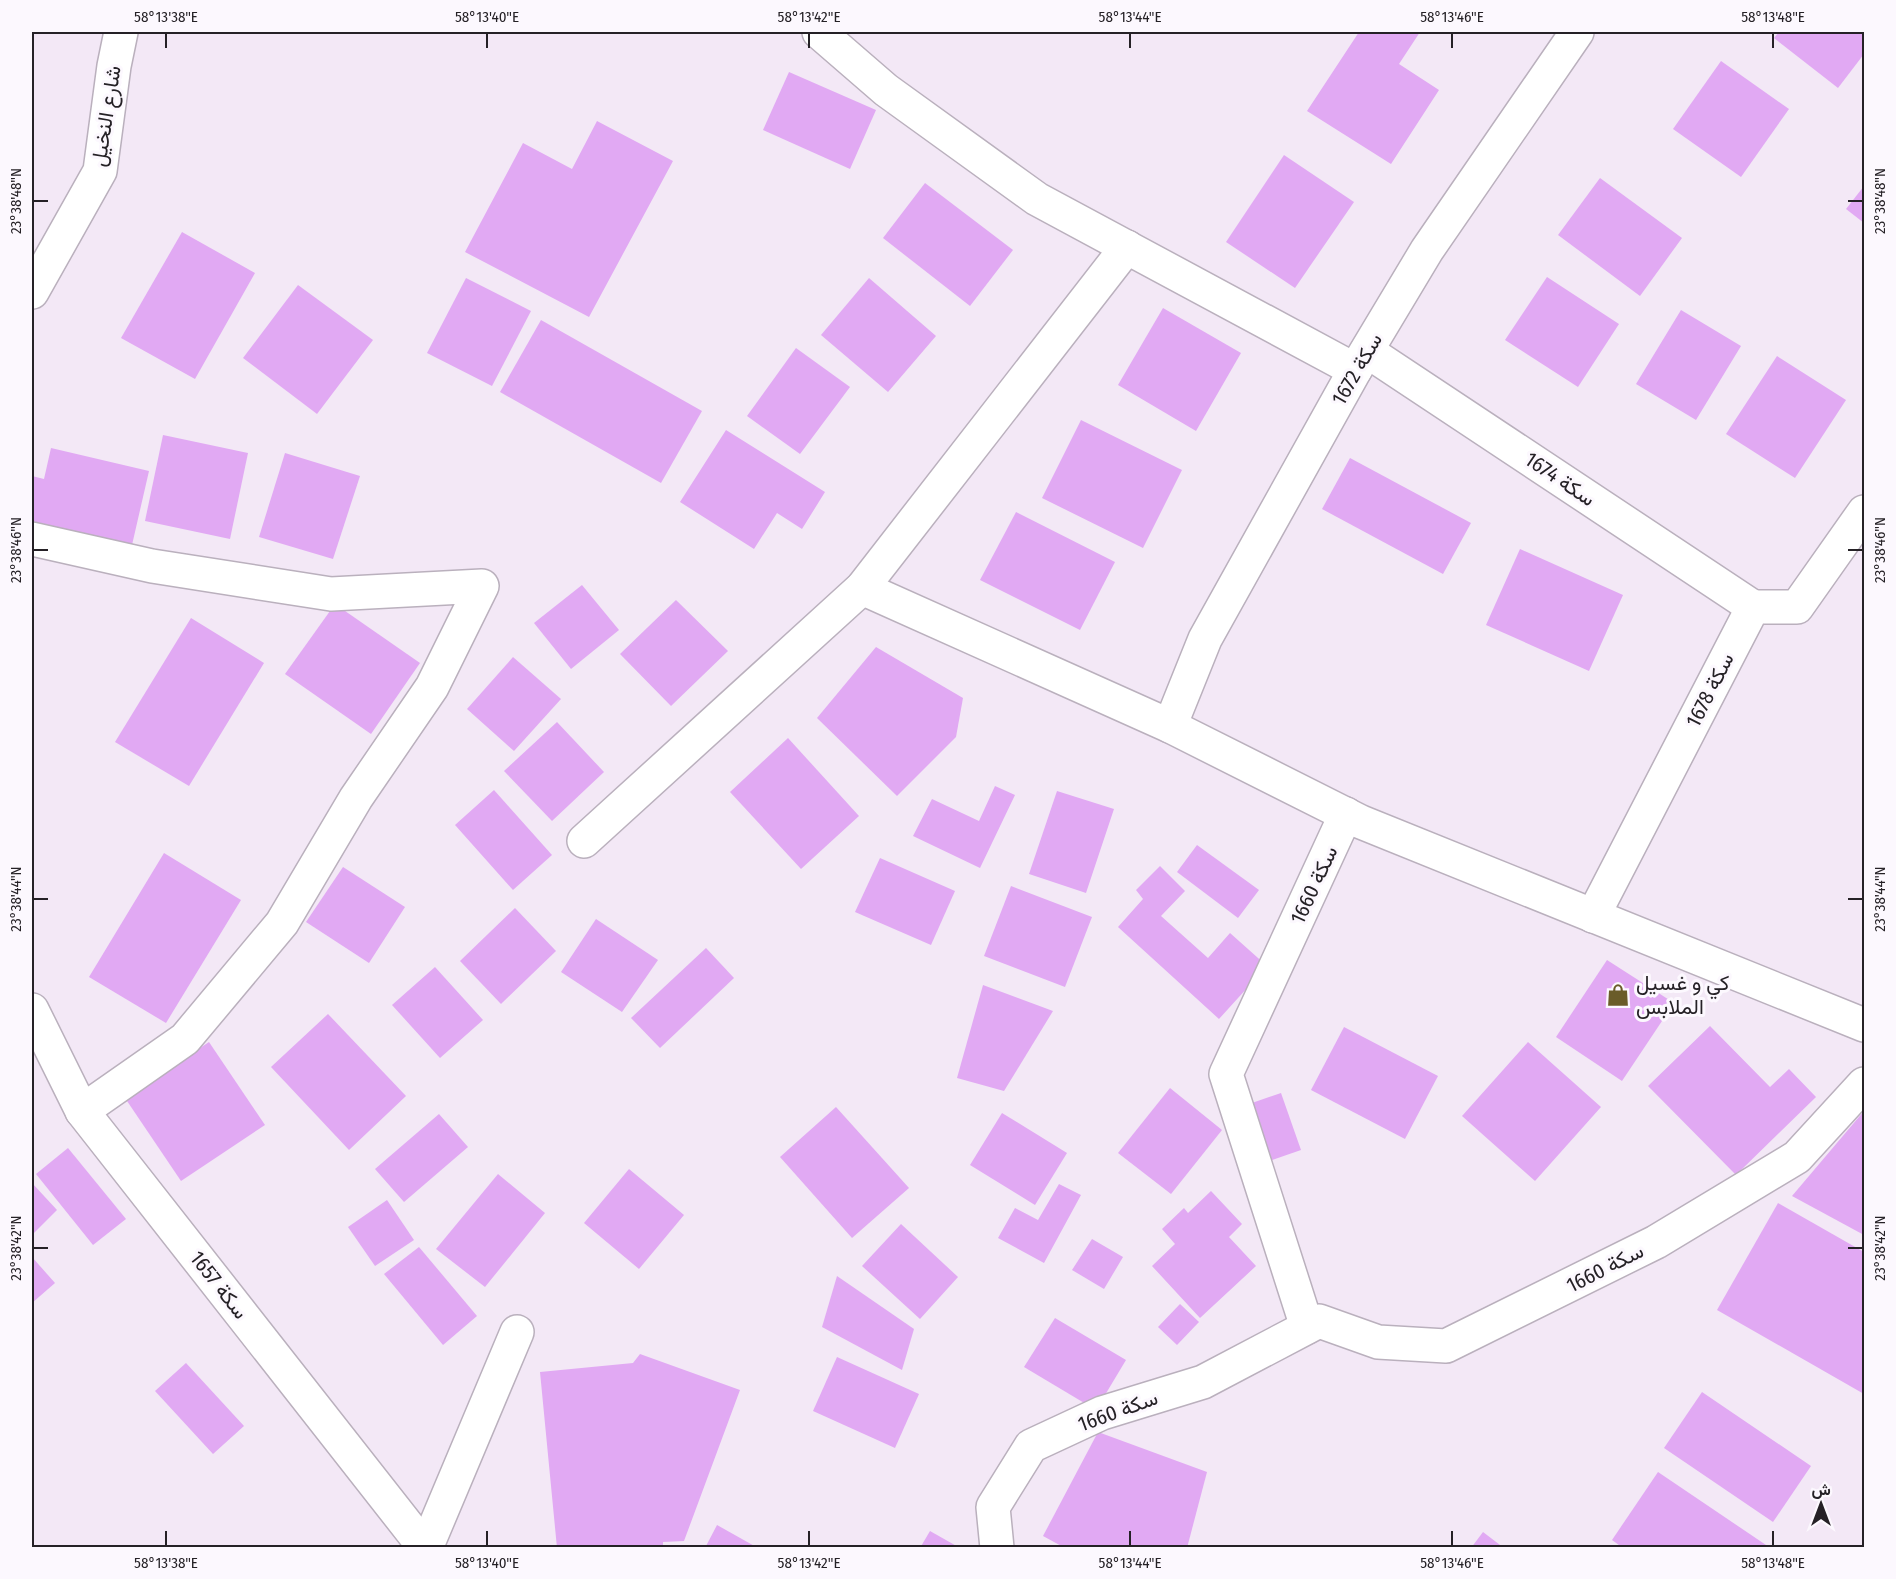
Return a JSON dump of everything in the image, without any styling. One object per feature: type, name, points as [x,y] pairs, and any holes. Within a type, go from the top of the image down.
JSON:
[{"type":"street","name":"شارع النخيل","points":[[32,292],[100,171],[114,66],[121,32]]},
{"type":"street","name":"سكة 1674","points":[[819,32],[886,90],[1037,199],[1127,247],[1361,361],[1753,607]]},
{"type":"street","name":"سكة 1672","points":[[1170,726],[1205,639],[1361,361],[1427,250],[1577,32]]},
{"type":"street","points":[[584,842],[862,588],[1127,247]]},
{"type":"street","points":[[1753,607],[1797,607],[1864,512]]},
{"type":"street","points":[[32,539],[152,566],[331,594],[482,586],[432,687],[356,798],[282,923],[185,1039],[82,1111]]},
{"type":"street","points":[[862,588],[1170,726],[1346,814],[1864,1025]]},
{"type":"street","name":"سكة 1678","points":[[1593,916],[1753,607]]},
{"type":"street","name":"سكة 1660","points":[[1307,1327],[1226,1074],[1346,814]]},
{"type":"street","name":"سكة 1657","points":[[32,1010],[82,1111],[425,1548]]},
{"type":"street","name":"سكة 1660","points":[[997,1548],[993,1507],[1031,1446],[1102,1413],[1203,1382],[1319,1321],[1378,1342],[1446,1346],[1656,1242],[1797,1157],[1864,1084]]},
{"type":"street","points":[[425,1548],[518,1332]]},
{"type":"building","points":[[1359,32],[1420,32],[1399,64],[1439,90],[1391,164],[1307,111]]},
{"type":"building","points":[[1779,32],[1864,32],[1864,54],[1838,88],[1774,38]]},
{"type":"building","points":[[1721,61],[1789,109],[1741,177],[1673,129]]},
{"type":"building","points":[[789,72],[876,110],[850,169],[763,130]]},
{"type":"building","points":[[597,121],[673,161],[589,317],[465,252],[523,143],[572,169]]},
{"type":"building","points":[[1284,155],[1354,202],[1295,288],[1226,242]]},
{"type":"building","points":[[1600,178],[1682,238],[1640,296],[1558,235]]},
{"type":"building","points":[[925,183],[1013,250],[970,306],[883,238]]},
{"type":"building","points":[[1864,186],[1864,223],[1846,209]]},
{"type":"building","points":[[182,232],[255,273],[195,379],[121,338]]},
{"type":"building","points":[[1547,277],[1619,324],[1578,387],[1505,340]]},
{"type":"building","points":[[466,278],[531,311],[492,386],[427,353]]},
{"type":"building","points":[[869,278],[936,336],[888,392],[821,335]]},
{"type":"building","points":[[298,285],[373,340],[317,414],[243,358]]},
{"type":"building","points":[[1163,308],[1241,353],[1196,431],[1118,385]]},
{"type":"building","points":[[1681,310],[1741,346],[1696,420],[1636,384]]},
{"type":"building","points":[[541,320],[702,411],[661,483],[500,392]]},
{"type":"building","points":[[796,348],[850,387],[800,454],[747,416]]},
{"type":"building","points":[[1777,356],[1846,400],[1795,478],[1726,434]]},
{"type":"building","points":[[1081,420],[1182,470],[1143,548],[1042,498]]},
{"type":"building","points":[[726,430],[825,492],[802,529],[777,513],[754,549],[680,502]]},
{"type":"building","points":[[163,435],[248,453],[230,539],[145,521]]},
{"type":"building","points":[[51,448],[149,471],[132,545],[32,521],[32,476],[44,479]]},
{"type":"building","points":[[285,453],[360,476],[333,559],[259,537]]},
{"type":"building","points":[[1350,458],[1471,523],[1443,574],[1322,509]]},
{"type":"building","points":[[1016,512],[1115,562],[1080,630],[980,580]]},
{"type":"building","points":[[1520,549],[1623,595],[1589,671],[1486,625]]},
{"type":"building","points":[[582,585],[619,630],[571,669],[534,623]]},
{"type":"building","points":[[676,600],[728,651],[671,706],[620,654]]},
{"type":"building","points":[[335,604],[420,663],[371,734],[285,674]]},
{"type":"building","points":[[191,618],[264,663],[189,786],[115,742]]},
{"type":"building","points":[[876,647],[963,698],[956,737],[897,796],[817,718]]},
{"type":"building","points":[[513,657],[561,699],[514,751],[467,709]]},
{"type":"building","points":[[557,722],[604,772],[552,821],[504,771]]},
{"type":"building","points":[[788,738],[859,816],[801,869],[730,792]]},
{"type":"building","points":[[995,786],[1015,795],[980,868],[913,836],[932,799],[979,821]]},
{"type":"building","points":[[494,790],[552,855],[513,890],[455,825]]},
{"type":"building","points":[[1057,791],[1114,809],[1086,893],[1029,874]]},
{"type":"building","points":[[1197,845],[1259,890],[1238,918],[1177,872]]},
{"type":"building","points":[[164,853],[241,900],[166,1023],[89,977]]},
{"type":"building","points":[[880,858],[955,891],[931,945],[855,912]]},
{"type":"building","points":[[1160,866],[1185,891],[1161,916],[1208,958],[1230,933],[1267,966],[1219,1019],[1118,927],[1143,899],[1136,890]]},
{"type":"building","points":[[343,867],[405,907],[369,963],[306,922]]},
{"type":"building","points":[[1011,886],[1092,917],[1065,987],[984,956]]},
{"type":"building","points":[[515,908],[556,951],[501,1004],[460,961]]},
{"type":"building","points":[[596,919],[658,960],[622,1012],[561,972]]},
{"type":"building","points":[[706,948],[734,978],[660,1048],[631,1018]]},
{"type":"building","points":[[1607,960],[1674,1003],[1622,1081],[1556,1037]]},
{"type":"building","points":[[435,967],[483,1020],[440,1058],[392,1005]]},
{"type":"building","points":[[983,985],[1053,1011],[1004,1091],[957,1078]]},
{"type":"building","points":[[328,1014],[406,1096],[349,1150],[271,1067]]},
{"type":"building","points":[[1710,1026],[1770,1087],[1789,1069],[1816,1097],[1736,1175],[1648,1086]]},
{"type":"building","points":[[1344,1027],[1438,1076],[1405,1139],[1311,1090]]},
{"type":"building","points":[[209,1042],[265,1125],[181,1181],[125,1098]]},
{"type":"building","points":[[1528,1042],[1601,1107],[1535,1181],[1462,1116]]},
{"type":"building","points":[[1170,1088],[1222,1130],[1171,1194],[1118,1153]]},
{"type":"building","points":[[1281,1093],[1301,1150],[1269,1161],[1249,1104]]},
{"type":"building","points":[[836,1107],[909,1188],[852,1238],[780,1157]]},
{"type":"building","points":[[1864,1111],[1864,1235],[1792,1196]]},
{"type":"building","points":[[1002,1113],[1067,1153],[1035,1205],[970,1165]]},
{"type":"building","points":[[439,1114],[468,1147],[404,1202],[375,1169]]},
{"type":"building","points":[[68,1148],[126,1219],[93,1245],[36,1174]]},
{"type":"building","points":[[629,1169],[684,1215],[639,1269],[584,1223]]},
{"type":"building","points":[[498,1174],[545,1213],[485,1287],[436,1249]]},
{"type":"building","points":[[32,1183],[57,1210],[33,1234],[32,1233]]},
{"type":"building","points":[[1059,1184],[1081,1195],[1044,1263],[998,1238],[1015,1208],[1038,1220]]},
{"type":"building","points":[[1211,1191],[1242,1224],[1229,1237],[1256,1266],[1200,1318],[1152,1266],[1175,1244],[1162,1229],[1184,1208],[1188,1213]]},
{"type":"building","points":[[387,1200],[414,1240],[375,1266],[348,1227]]},
{"type":"building","points":[[1778,1203],[1864,1252],[1864,1394],[1717,1310]]},
{"type":"building","points":[[901,1224],[958,1277],[920,1319],[862,1266]]},
{"type":"building","points":[[1092,1239],[1123,1257],[1104,1289],[1072,1270]]},
{"type":"building","points":[[419,1247],[477,1316],[443,1345],[384,1274]]},
{"type":"building","points":[[32,1257],[55,1283],[32,1303]]},
{"type":"building","points":[[837,1276],[914,1329],[902,1370],[822,1327]]},
{"type":"building","points":[[1180,1304],[1199,1322],[1177,1345],[1158,1327]]},
{"type":"building","points":[[1055,1318],[1126,1360],[1096,1410],[1024,1367]]},
{"type":"building","points":[[640,1354],[740,1390],[684,1541],[663,1542],[663,1548],[557,1548],[540,1372],[633,1363]]},
{"type":"building","points":[[837,1357],[919,1394],[895,1448],[813,1411]]},
{"type":"building","points":[[186,1363],[244,1426],[213,1454],[155,1391]]},
{"type":"building","points":[[1702,1392],[1811,1466],[1773,1522],[1664,1448]]},
{"type":"building","points":[[1098,1432],[1207,1472],[1187,1548],[1065,1548],[1043,1536]]},
{"type":"building","points":[[1658,1472],[1766,1545],[1765,1548],[1623,1548],[1612,1540]]},
{"type":"building","points":[[717,1525],[758,1548],[705,1548]]},
{"type":"building","points":[[930,1531],[960,1548],[920,1548]]},
{"type":"building","points":[[1483,1532],[1504,1548],[1471,1548]]},
{"type":"place","name":"كي و غسيل الملابس","points":[[1618,995]]}]
